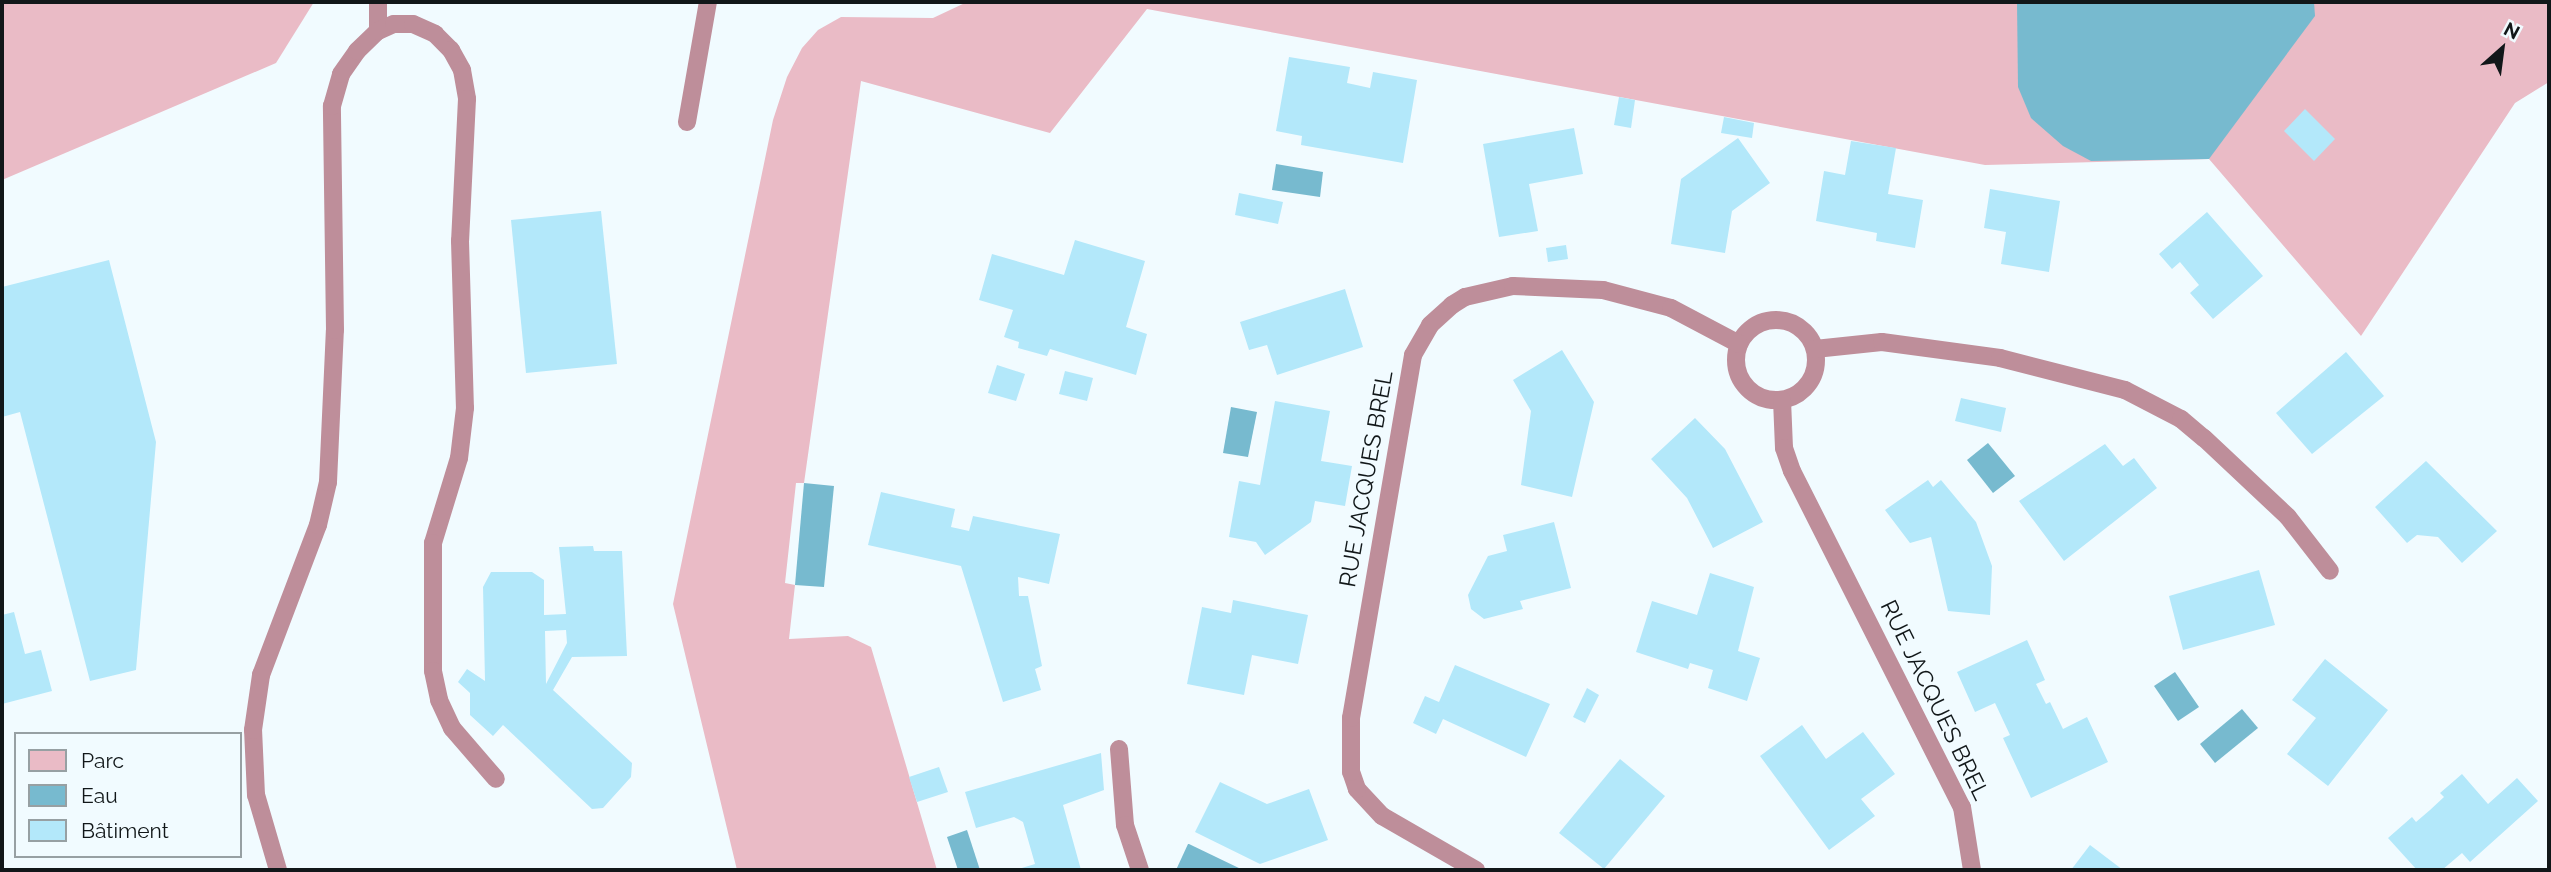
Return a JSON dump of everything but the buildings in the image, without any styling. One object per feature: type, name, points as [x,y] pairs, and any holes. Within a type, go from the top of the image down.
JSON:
[{"type":"lane","points":[[378,2],[378,31]]},
{"type":"lane","points":[[687,122],[708,2]]},
{"type":"lane","points":[[278,870],[256,795],[253,730],[261,675],[318,525],[328,482],[335,330],[332,106],[341,74],[378,31],[394,24],[413,24],[435,34],[462,70],[467,99],[460,242],[466,408],[459,458],[433,543],[433,671],[439,700],[452,728],[496,779]]},
{"type":"lane","name":"RUE JACQUES BREL","points":[[1476,870],[1382,816],[1357,789],[1351,772],[1351,718],[1413,355],[1430,325],[1452,305],[1465,297],[1513,286],[1558,285],[1615,293],[1671,308],[1739,344]]},
{"type":"lane","points":[[1772,320],[1798,327],[1815,349],[1810,382],[1782,400],[1770,400],[1748,389],[1737,368],[1739,344],[1758,324],[1772,320]]},
{"type":"lane","points":[[1815,349],[1856,342],[1906,345],[2027,363],[2125,390],[2181,419],[2204,438],[2288,517],[2330,571]]},
{"type":"lane","name":"RUE JACQUES BREL","points":[[1782,400],[1784,448],[1792,471],[1962,807],[1972,870]]},
{"type":"lane","points":[[1119,749],[1125,825],[1140,870]]},
{"type":"green space","points":[[2,2],[314,2],[276,63],[2,180]]},
{"type":"green space","points":[[967,2],[2549,2],[2549,82],[2515,103],[2361,336],[2209,159],[1985,165],[1147,9],[1050,133],[861,81],[804,483],[796,483],[785,583],[795,585],[789,639],[848,636],[871,647],[937,870],[737,870],[673,604],[773,120],[787,77],[802,48],[818,30],[841,17],[933,18]]},
{"type":"water","points":[[2017,2],[2314,2],[2315,16],[2209,159],[2091,161],[2063,146],[2031,118],[2018,87]]},
{"type":"water","points":[[1276,164],[1323,172],[1320,197],[1272,190]]},
{"type":"water","points":[[1231,407],[1257,412],[1248,457],[1223,453]]},
{"type":"water","points":[[1988,443],[2015,476],[1993,493],[1967,460]]},
{"type":"water","points":[[804,483],[834,486],[824,587],[795,585]]},
{"type":"water","points":[[2175,672],[2199,707],[2178,721],[2154,686]]},
{"type":"water","points":[[2242,709],[2258,728],[2215,763],[2200,744]]},
{"type":"water","points":[[967,830],[980,870],[958,870],[947,837]]},
{"type":"water","points":[[1189,844],[1243,870],[1176,870]]}]
